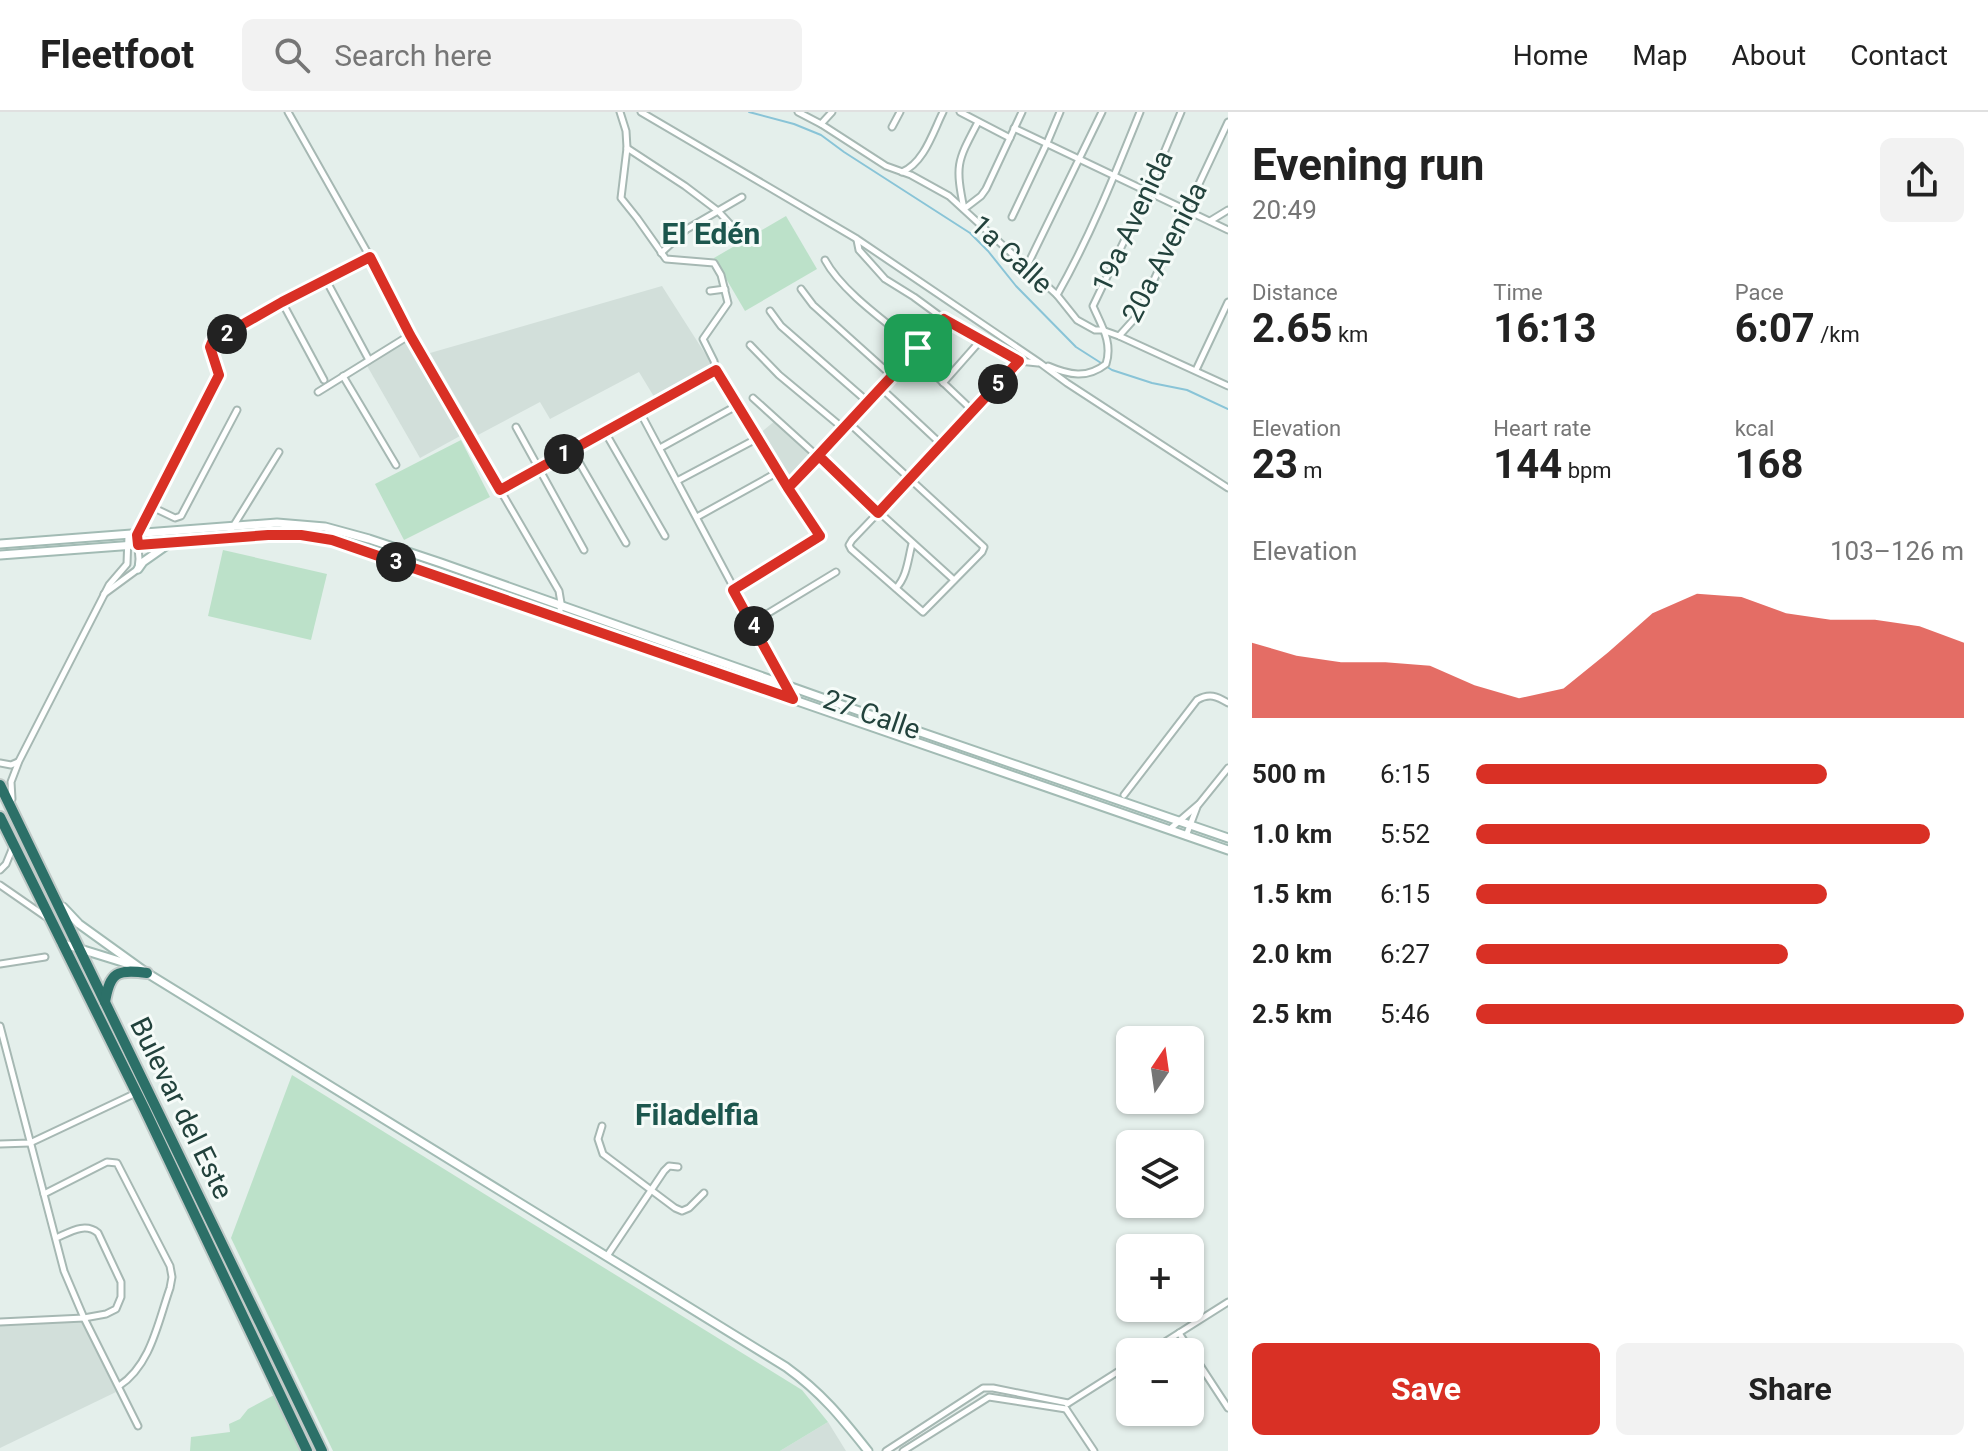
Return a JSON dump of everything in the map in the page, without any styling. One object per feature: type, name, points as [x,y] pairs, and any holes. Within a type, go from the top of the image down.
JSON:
[{"type":"highway","points":[[0,772],[12,799],[16,818]]},
{"type":"highway","name":"Bulevar del Este","points":[[0,785],[322,1451]]},
{"type":"highway","name":"Bulevar del Este","points":[[0,817],[307,1451]]},
{"type":"highway","points":[[105,1002],[110,980],[115,974],[143,970]]},
{"type":"highway","points":[[94,1009],[105,1022],[132,1074],[139,1074]]},
{"type":"street","points":[[288,112],[410,335],[559,591],[559,618]]},
{"type":"street","points":[[620,112],[627,148],[621,198],[669,260],[713,262],[721,275],[728,303],[703,339],[716,370],[820,536],[733,590]]},
{"type":"street","points":[[641,112],[857,239],[1067,383],[1228,488]]},
{"type":"street","name":"1a Calle","points":[[798,112],[886,166],[949,196],[1057,295],[1077,320],[1228,386]]},
{"type":"street","points":[[821,124],[832,112]]},
{"type":"street","points":[[892,127],[900,112]]},
{"type":"street","points":[[902,172],[919,160],[943,112]]},
{"type":"street","points":[[978,122],[960,157],[958,168],[964,209],[981,196],[1022,112]]},
{"type":"street","points":[[1012,217],[1060,112]]},
{"type":"street","points":[[1026,268],[1102,112]]},
{"type":"street","points":[[1057,295],[1071,270],[1140,112]]},
{"type":"street","name":"19a Avenida","points":[[1040,363],[1067,374],[1087,373],[1106,364],[1108,340],[1093,306],[1148,191],[1181,112]]},
{"type":"street","points":[[962,113],[1010,138]]},
{"type":"street","name":"20a Avenida","points":[[1119,336],[1137,316],[1228,122]]},
{"type":"street","points":[[1014,128],[1228,230]]},
{"type":"street","points":[[627,148],[718,211],[740,235]]},
{"type":"street","points":[[661,253],[687,229],[742,197]]},
{"type":"street","points":[[1210,221],[1228,210]]},
{"type":"street","points":[[857,239],[859,250],[885,279],[944,319],[1019,361],[1040,363]]},
{"type":"street","points":[[12,799],[11,782],[19,761],[104,594],[127,564],[132,535],[152,507],[219,375],[210,347],[212,342],[370,257]]},
{"type":"street","points":[[825,260],[843,285],[918,348]]},
{"type":"street","points":[[326,280],[369,360]]},
{"type":"street","points":[[710,291],[725,289]]},
{"type":"street","points":[[801,289],[813,305],[892,376]]},
{"type":"street","points":[[282,302],[324,380]]},
{"type":"street","points":[[1196,370],[1228,302]]},
{"type":"street","points":[[770,311],[781,326],[868,402]]},
{"type":"street","points":[[788,488],[944,319]]},
{"type":"street","points":[[318,392],[410,335]]},
{"type":"street","points":[[943,383],[981,340]]},
{"type":"street","points":[[750,345],[779,375],[844,429]]},
{"type":"street","points":[[913,354],[973,412]]},
{"type":"street","points":[[849,423],[910,479],[984,547],[923,612],[849,545],[878,513],[910,479],[942,445],[973,412],[1019,361]]},
{"type":"street","points":[[500,490],[716,370]]},
{"type":"street","points":[[343,376],[396,465]]},
{"type":"street","points":[[881,388],[942,445]]},
{"type":"street","points":[[753,398],[954,580]]},
{"type":"street","points":[[660,448],[738,405]]},
{"type":"street","points":[[152,507],[175,518],[181,516],[237,410]]},
{"type":"street","points":[[640,412],[793,699]]},
{"type":"street","points":[[516,427],[584,550]]},
{"type":"street","points":[[605,432],[665,536]]},
{"type":"street","points":[[677,481],[758,438]]},
{"type":"street","points":[[572,450],[626,543]]},
{"type":"street","points":[[226,538],[279,452]]},
{"type":"street","points":[[697,517],[778,472]]},
{"type":"street","name":"27 Calle","points":[[0,544],[277,523],[313,525],[340,531],[1228,838]]},
{"type":"street","points":[[307,536],[313,525]]},
{"type":"street","points":[[337,542],[340,531]]},
{"type":"street","points":[[132,535],[138,545],[138,569]]},
{"type":"street","name":"27 Calle","points":[[0,555],[268,535],[307,536],[337,542],[1228,849]]},
{"type":"street","points":[[104,594],[173,542]]},
{"type":"street","points":[[896,588],[906,570],[912,544]]},
{"type":"street","points":[[752,623],[836,572]]},
{"type":"street","points":[[1124,795],[1197,700],[1212,695],[1228,703]]},
{"type":"street","points":[[0,763],[11,765],[19,761]]},
{"type":"street","points":[[1009,774],[1017,764]]},
{"type":"street","points":[[1169,830],[1199,804],[1228,768]]},
{"type":"street","points":[[1186,836],[1199,804]]},
{"type":"street","points":[[0,870],[14,846]]},
{"type":"street","points":[[0,885],[51,921]]},
{"type":"street","points":[[56,899],[79,924],[143,970],[786,1367],[810,1384],[830,1404],[868,1451]]},
{"type":"street","points":[[61,943],[143,970]]},
{"type":"street","points":[[0,964],[45,957]]},
{"type":"street","points":[[0,1026],[64,1271],[138,1426]]},
{"type":"street","points":[[0,1144],[30,1143],[136,1093]]},
{"type":"street","points":[[602,1126],[598,1139],[603,1154],[675,1208],[682,1211],[689,1208],[704,1193]]},
{"type":"street","points":[[44,1194],[107,1162],[117,1163],[170,1266],[170,1288],[146,1356],[138,1370],[119,1386]]},
{"type":"street","points":[[607,1256],[669,1166],[678,1167]]},
{"type":"street","points":[[0,1322],[84,1318],[116,1309],[121,1297],[121,1282],[96,1230],[83,1227],[55,1239]]},
{"type":"street","points":[[1171,1338],[1228,1302]]},
{"type":"street","points":[[1179,1333],[1228,1408]]},
{"type":"street","points":[[903,1451],[989,1397],[1067,1406],[1116,1373]]},
{"type":"street","points":[[886,1451],[983,1388],[1067,1406],[1094,1451]]},
{"type":"shaded area","points":[[662,286],[713,366],[656,400],[639,372],[550,419],[540,402],[478,435],[430,353]]},
{"type":"shaded area","points":[[407,339],[460,436],[420,458],[366,364]]},
{"type":"shaded area","points":[[776,420],[816,456],[791,481],[759,434]]},
{"type":"shaded area","points":[[82,1322],[116,1392],[0,1448],[0,1326]]},
{"type":"shaded area","points":[[828,1422],[846,1451],[780,1451]]},
{"type":"green space","points":[[786,216],[817,269],[745,311],[714,258]]},
{"type":"green space","points":[[461,440],[490,497],[404,540],[375,484]]},
{"type":"green space","points":[[223,550],[327,574],[311,640],[208,616]]},
{"type":"green space","points":[[292,1075],[802,1390],[828,1422],[780,1451],[333,1451],[231,1238]]},
{"type":"green space","points":[[276,1394],[301,1451],[190,1451],[191,1437],[230,1432],[229,1424],[240,1419],[248,1409]]},
{"type":"waterway","points":[[749,112],[821,135],[970,233],[1016,286],[1076,347],[1112,370],[1187,390],[1228,409]]},
{"type":"district","name":"El Edén","points":[[711,234]]},
{"type":"district","name":"Filadelfia","points":[[697,1115]]},
{"type":"route","points":[[918,348],[788,488],[716,370],[500,490],[410,335],[370,257],[212,342],[210,347],[219,375],[137,535],[138,545],[268,535],[301,535],[332,540],[793,699],[733,590],[820,536],[788,488],[819,456],[878,513],[1019,361],[944,319],[918,348]]}]
